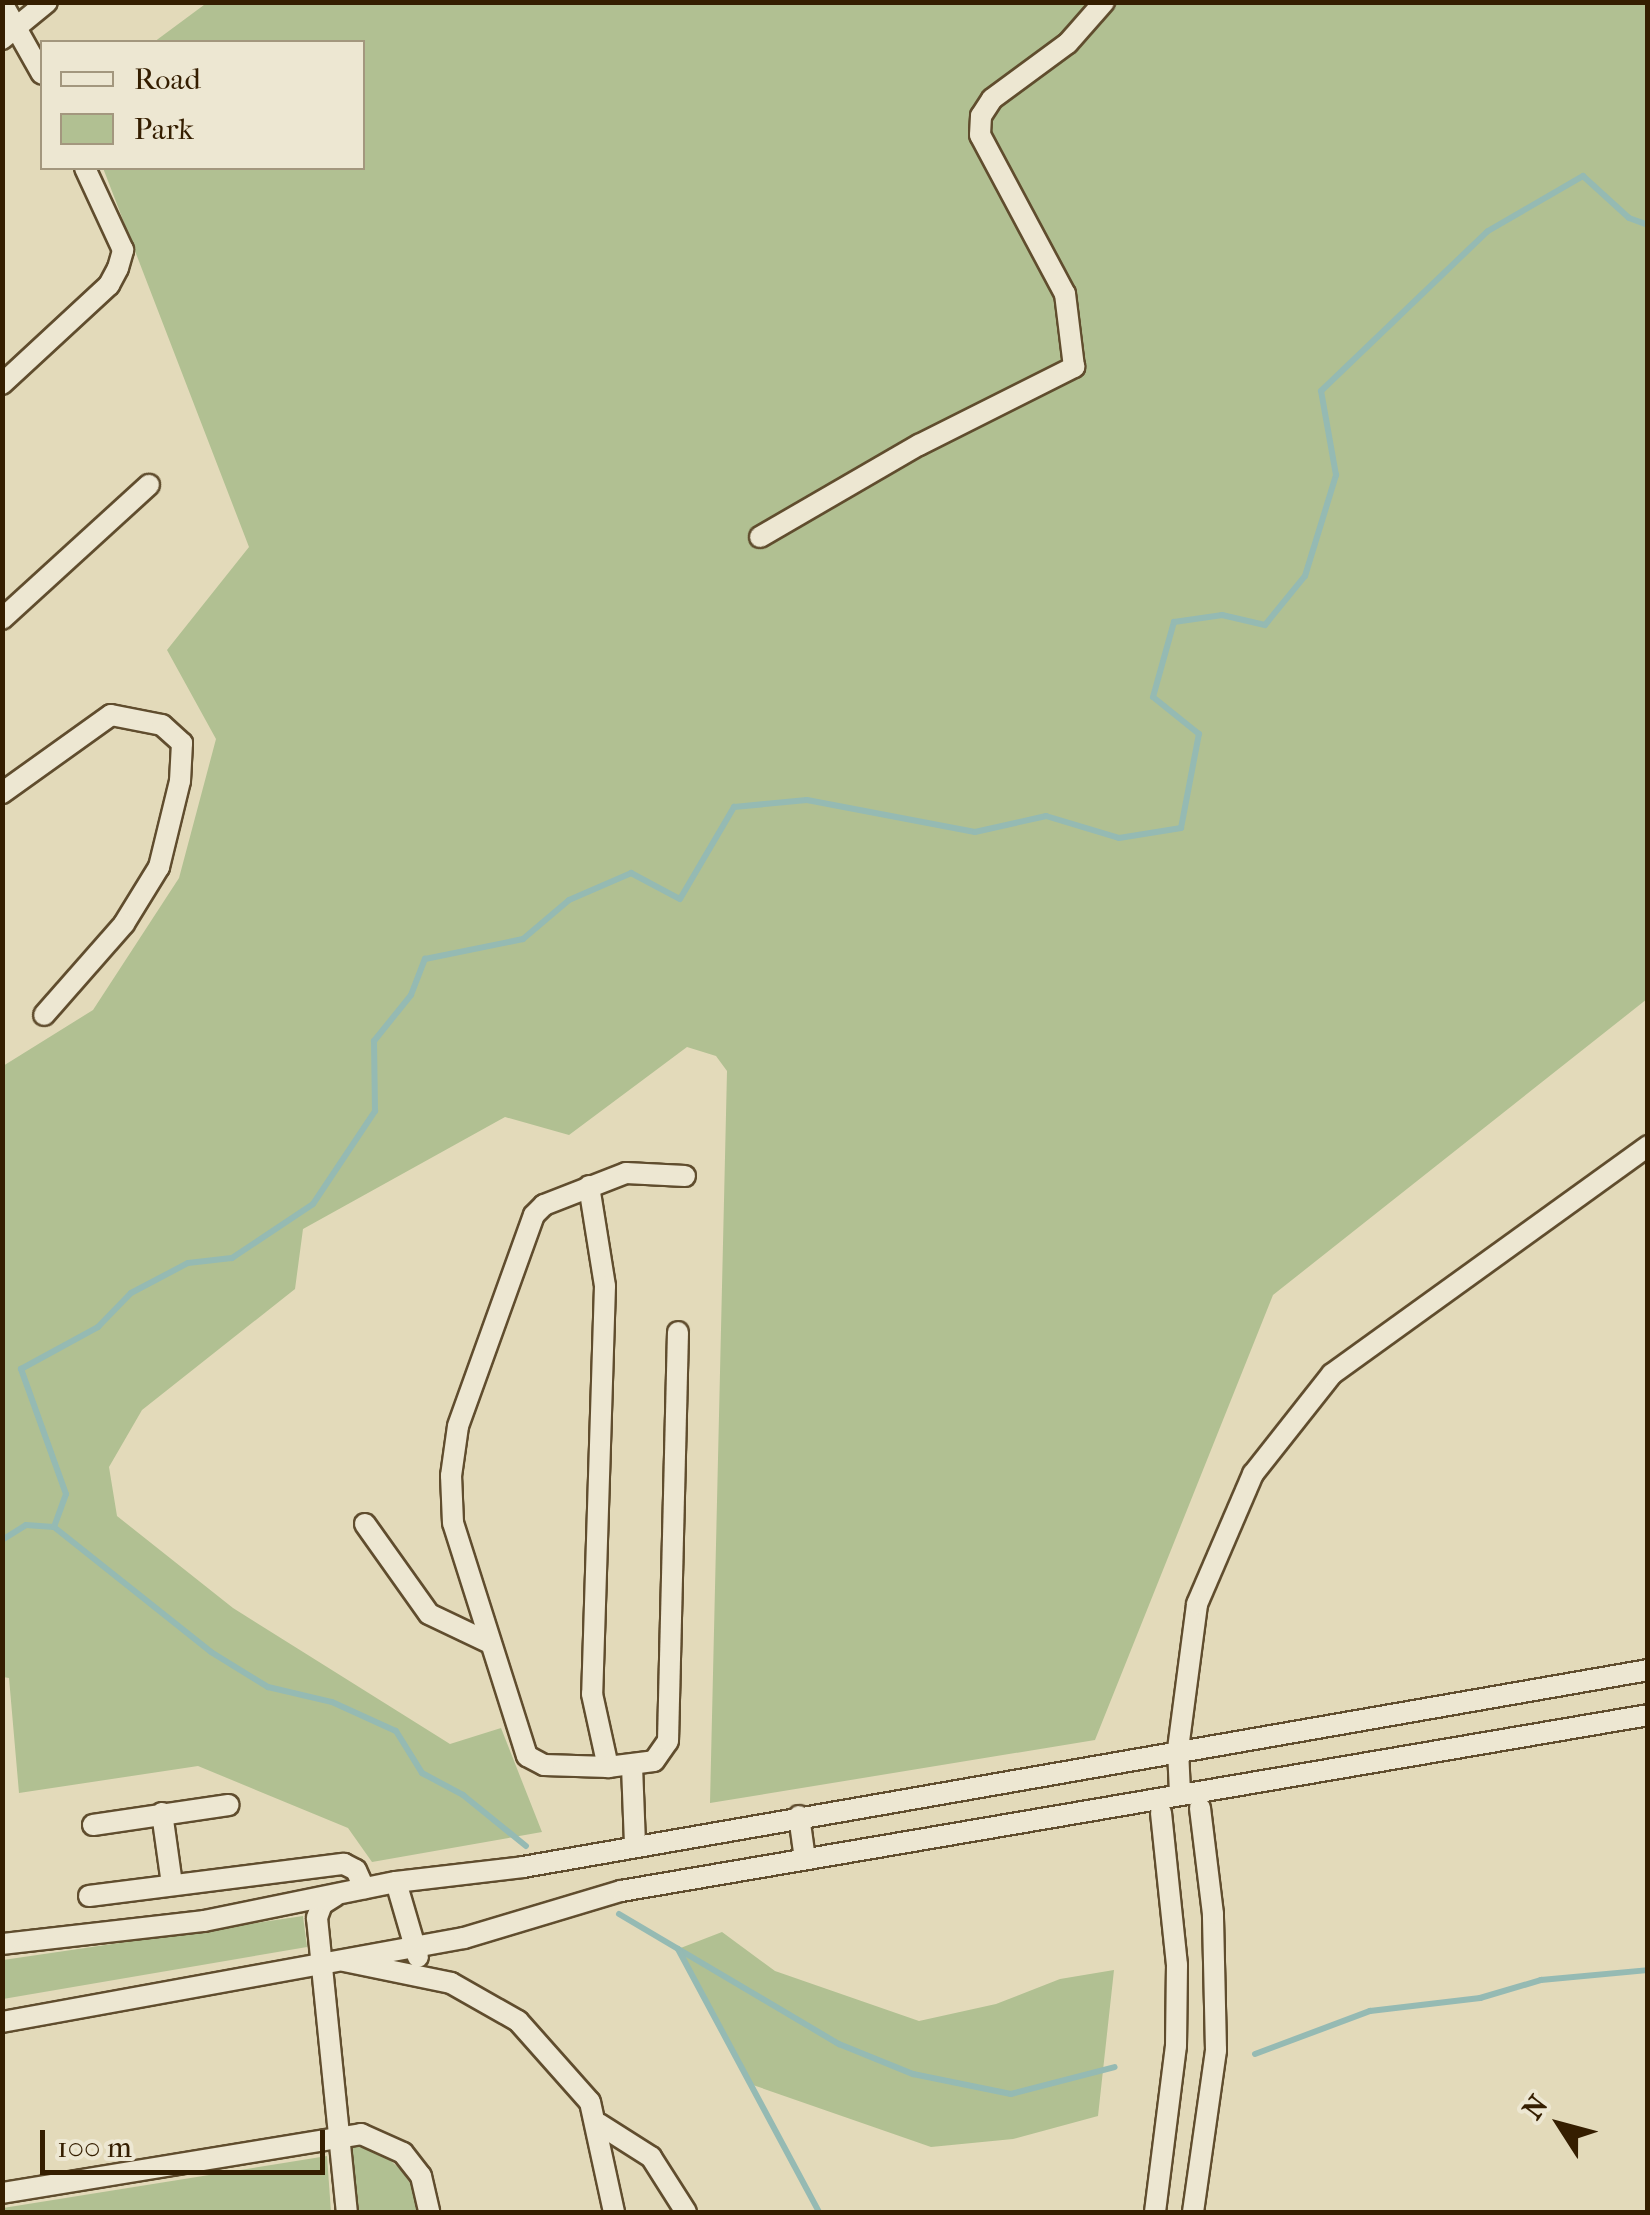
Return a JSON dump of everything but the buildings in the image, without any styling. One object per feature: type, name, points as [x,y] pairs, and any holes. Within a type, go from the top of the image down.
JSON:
[{"type":"street","points":[[2,39],[47,2]]},
{"type":"street","points":[[760,536],[1074,367],[1064,294],[980,135],[981,116],[992,99],[1068,42],[1104,2]]},
{"type":"street","points":[[2,3],[20,26],[40,70]]},
{"type":"street","points":[[2,384],[109,284],[123,250],[86,170]]},
{"type":"street","points":[[2,620],[150,485]]},
{"type":"street","points":[[2,793],[111,715],[162,725],[182,744],[180,781],[159,867],[124,924],[44,1015]]},
{"type":"street","points":[[1180,1794],[1178,1748],[1197,1604],[1253,1474],[1332,1374],[1648,1146]]},
{"type":"street","points":[[678,1332],[668,1741],[654,1761],[632,1766],[532,1762],[453,1523],[458,1426],[534,1216],[589,1186],[626,1173],[684,1176]]},
{"type":"street","points":[[589,1186],[606,1286],[592,1694],[608,1766]]},
{"type":"street","points":[[365,1524],[428,1614],[490,1643]]},
{"type":"street","points":[[2,1944],[103,1937],[396,1882],[523,1867],[1178,1748],[1648,1670]]},
{"type":"street","points":[[2,2022],[412,1948],[621,1891],[1648,1715]]},
{"type":"street","points":[[632,1766],[635,1845]]},
{"type":"street","points":[[94,1825],[230,1805]]},
{"type":"street","points":[[1193,2212],[1216,2050],[1200,1808]]},
{"type":"street","points":[[162,1813],[172,1884]]},
{"type":"street","points":[[1155,2212],[1176,2046],[1169,1866],[1160,1813]]},
{"type":"street","points":[[799,1816],[805,1859]]},
{"type":"street","points":[[1169,1866],[1206,1856]]},
{"type":"street","points":[[89,1896],[344,1864],[356,1870],[364,1888]]},
{"type":"street","points":[[396,1882],[412,1948],[451,1983],[518,2021],[576,2083],[599,2124],[614,2212]]},
{"type":"street","points":[[335,1896],[322,1904],[318,1918],[331,1960],[347,2212]]},
{"type":"street","points":[[331,1960],[451,1983]]},
{"type":"street","points":[[599,2124],[651,2157],[686,2212]]},
{"type":"street","points":[[2,2193],[372,2136],[403,2153],[421,2176],[430,2212]]},
{"type":"green space","points":[[208,2],[1647,3],[1647,999],[1273,1295],[1095,1740],[710,1803],[727,1071],[716,1056],[687,1047],[569,1135],[505,1117],[303,1229],[295,1289],[142,1410],[109,1467],[117,1516],[233,1608],[450,1744],[501,1728],[542,1832],[372,1862],[348,1828],[198,1766],[19,1793],[9,1678],[3,1677],[3,1066],[93,1010],[179,878],[216,739],[167,650],[249,547],[104,170],[365,170],[365,40],[157,40]]},
{"type":"green space","points":[[303,1916],[307,1947],[3,1999],[3,1960]]},
{"type":"green space","points":[[722,1932],[775,1971],[919,2021],[996,2004],[1060,1979],[1114,1970],[1098,2116],[1013,2139],[931,2147],[750,2084],[678,1949]]},
{"type":"green space","points":[[351,2145],[382,2153],[400,2169],[418,2194],[421,2212],[358,2212]]},
{"type":"green space","points":[[327,2156],[331,2212],[3,2212],[3,2208]]},
{"type":"waterway","points":[[2,1540],[26,1525],[54,1527],[66,1494],[21,1369],[98,1327],[131,1293],[188,1263],[232,1258],[313,1204],[375,1111],[374,1041],[411,995],[425,959],[523,939],[569,900],[631,873],[680,899],[734,807],[807,800],[975,832],[1046,816],[1119,838],[1181,828],[1199,734],[1153,697],[1174,622],[1222,615],[1265,625],[1305,576],[1336,475],[1321,391],[1488,231],[1583,176],[1629,218],[1648,225]]},
{"type":"waterway","points":[[54,1527],[211,1652],[268,1687],[332,1702],[396,1731],[422,1773],[463,1795],[526,1846]]},
{"type":"waterway","points":[[619,1914],[839,2044],[913,2074],[1011,2094],[1115,2067]]},
{"type":"waterway","points":[[678,1949],[819,2212]]},
{"type":"waterway","points":[[1255,2054],[1370,2011],[1480,1998],[1541,1980],[1648,1970]]}]
